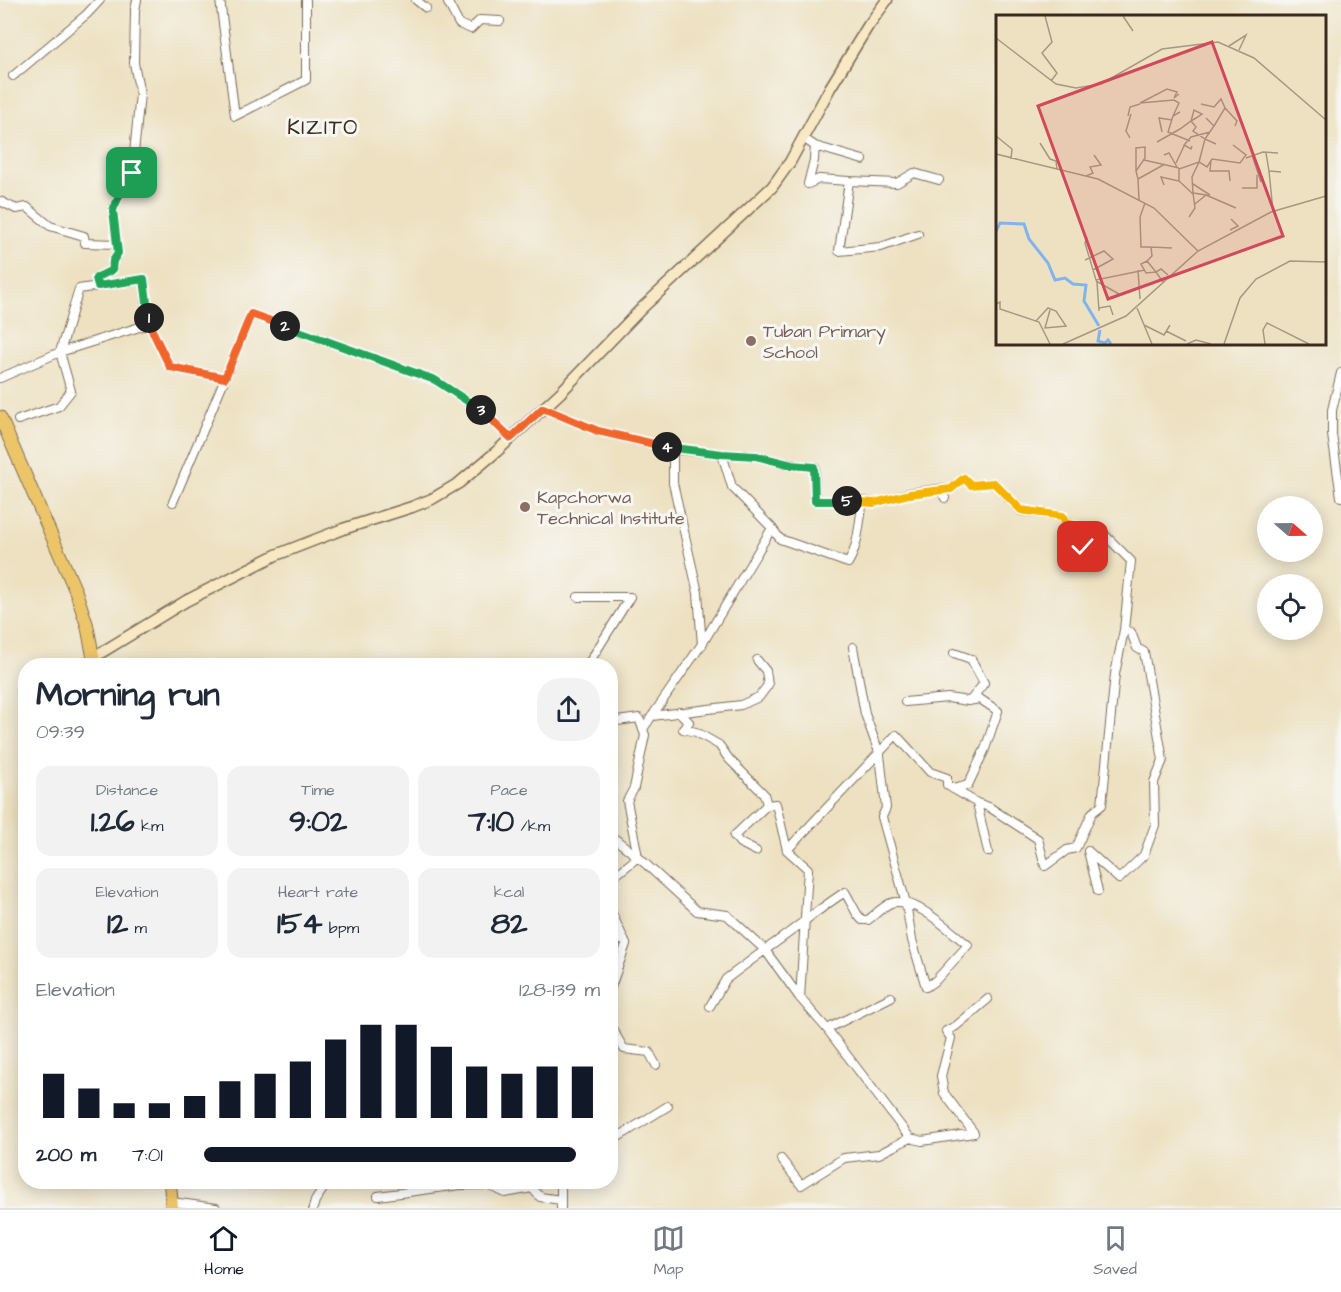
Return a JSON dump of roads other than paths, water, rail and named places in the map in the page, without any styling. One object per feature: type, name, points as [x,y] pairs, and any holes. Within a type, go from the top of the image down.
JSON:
[{"type":"main road","points":[[0,417],[76,592],[87,625],[93,658]]},
{"type":"main road","points":[[171,1189],[172,1205]]},
{"type":"street","points":[[12,76],[87,14],[100,0]]},
{"type":"street","points":[[98,286],[96,278],[112,270],[113,261],[118,253],[113,210],[132,173],[140,94],[134,63],[137,0]]},
{"type":"street","points":[[220,0],[235,116],[306,80],[306,0]]},
{"type":"street","points":[[416,0],[426,8]]},
{"type":"street","points":[[449,0],[448,3],[459,24],[471,29],[480,21],[500,21]]},
{"type":"street","points":[[100,658],[177,606],[276,555],[343,529],[412,507],[432,499],[459,483],[543,408],[642,308],[758,201],[790,162],[868,26],[887,0]]},
{"type":"street","points":[[803,138],[815,146],[863,160]]},
{"type":"street","points":[[815,146],[808,184],[819,179],[897,183],[914,173],[939,180]]},
{"type":"street","points":[[849,181],[838,251],[881,248],[918,234]]},
{"type":"street","points":[[0,201],[16,209],[27,207],[50,226],[84,236],[85,243],[117,244]]},
{"type":"street","points":[[18,420],[59,406],[71,391],[60,352],[80,289],[144,279],[149,324],[170,367],[225,378]]},
{"type":"street","points":[[173,502],[251,314],[435,380],[483,411],[511,438]]},
{"type":"street","points":[[0,378],[60,352],[149,324]]},
{"type":"street","points":[[1341,373],[1332,410],[1332,435],[1341,497]]},
{"type":"street","points":[[543,408],[598,431],[673,449],[756,456],[792,465],[814,467],[815,501],[874,503],[909,494],[951,489],[964,478],[971,485],[994,483],[1021,510],[1063,516],[1065,523],[1098,529],[1131,561],[1124,630],[1115,675],[1102,805],[1092,813],[1076,848],[1067,850],[1045,866],[1038,839],[989,807],[977,803],[947,785],[947,778],[930,772],[896,735],[787,850]]},
{"type":"street","points":[[673,449],[673,483],[698,593],[702,645]]},
{"type":"street","points":[[722,454],[732,487],[780,539],[848,563],[855,552],[863,501]]},
{"type":"street","points":[[940,489],[945,498]]},
{"type":"street","points":[[1082,527],[1083,547]]},
{"type":"street","points":[[643,729],[702,645],[772,528]]},
{"type":"street","points":[[578,597],[630,597],[592,658]]},
{"type":"street","points":[[1098,891],[1088,851],[1119,879],[1144,855],[1155,825],[1154,782],[1163,760],[1144,652],[1137,648],[1131,632],[1124,630]]},
{"type":"street","points":[[710,1006],[726,979],[845,892],[862,920],[868,920],[887,904],[906,903],[930,914],[968,945],[936,980],[926,987],[912,940],[906,903],[882,817],[886,808],[879,752],[865,714],[854,647]]},
{"type":"street","points":[[954,653],[971,659],[984,683],[970,700]]},
{"type":"street","points":[[652,716],[741,705],[759,697],[768,685],[766,671],[757,660]]},
{"type":"street","points":[[905,702],[948,698],[980,699],[998,711],[985,749],[968,785],[953,789]]},
{"type":"street","points":[[679,712],[688,722],[683,729],[696,732],[719,745],[729,759],[764,794],[767,805]]},
{"type":"street","points":[[618,721],[639,718],[645,735],[634,788],[627,801],[638,857]]},
{"type":"street","points":[[977,803],[988,852]]},
{"type":"street","points":[[756,851],[740,843],[734,836],[767,805],[776,804],[787,850],[808,869],[800,998]]},
{"type":"street","points":[[618,841],[697,911],[727,915],[765,950],[910,1138],[922,1141],[974,1133],[944,1093],[941,1076],[951,1038],[946,1031],[956,1026],[988,999]]},
{"type":"street","points":[[618,873],[638,857]]},
{"type":"street","points":[[618,926],[626,944],[618,967]]},
{"type":"street","points":[[618,940],[624,939]]},
{"type":"street","points":[[827,1029],[891,997]]},
{"type":"street","points":[[618,1039],[624,1049],[649,1052],[656,1065]]},
{"type":"street","points":[[618,1137],[668,1106]]},
{"type":"street","points":[[781,1159],[801,1185],[844,1158],[879,1154],[910,1138]]},
{"type":"street","points":[[312,1208],[323,1189]]},
{"type":"street","points":[[378,1196],[431,1189]]},
{"type":"street","points":[[496,1189],[505,1193],[527,1189]]},
{"type":"street","points":[[533,1189],[540,1197],[561,1204]]},
{"type":"street","points":[[172,1205],[216,1208]]},
{"type":"place","name":"Tuban Primary School","points":[[751,341]]},
{"type":"place","name":"Kapchorwa Technical Institute","points":[[525,507]]},
{"type":"district","name":"KIZITO","points":[[323,127]]}]
